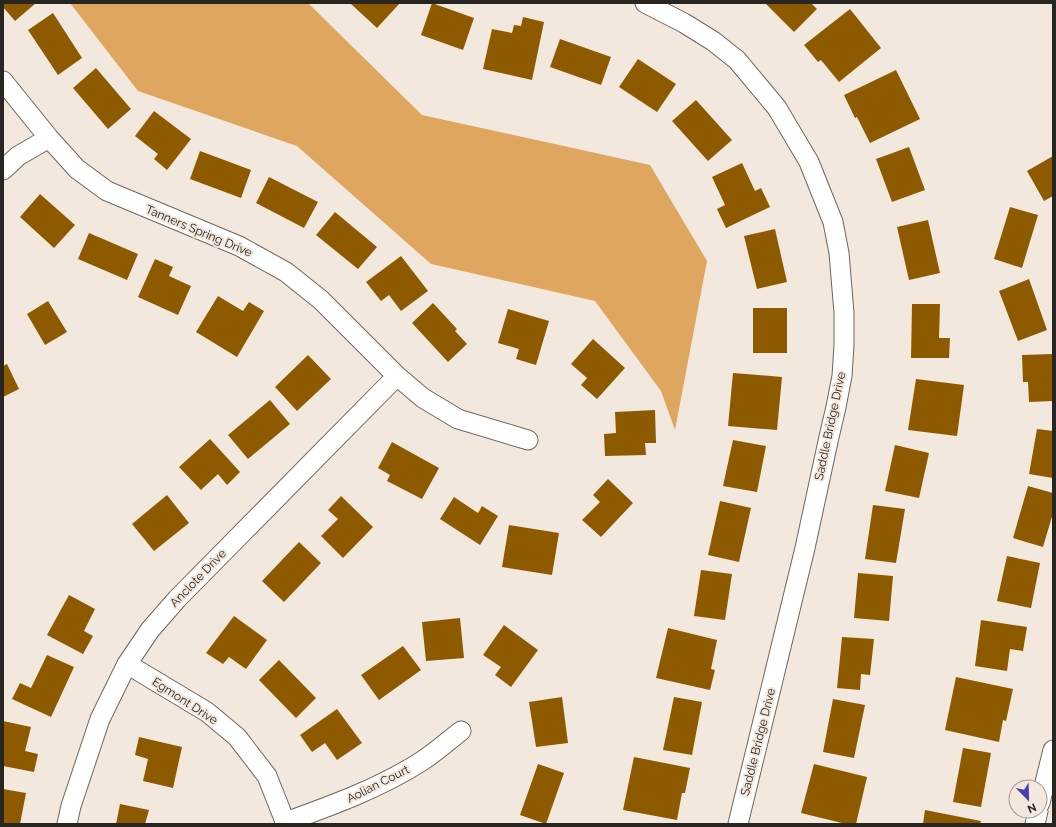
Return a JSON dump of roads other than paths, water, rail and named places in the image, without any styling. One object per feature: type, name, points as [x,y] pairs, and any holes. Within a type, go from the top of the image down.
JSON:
[{"type":"street","name":"Saddle Bridge Drive","points":[[645,3],[684,23],[713,41],[737,60],[777,108],[809,162],[833,222],[839,253],[844,313],[842,376],[803,556],[738,824]]},
{"type":"street","name":"Tanners Spring Drive","points":[[3,81],[49,138],[77,169],[106,192],[239,246],[286,272],[321,300],[397,376],[423,398],[458,419],[528,440]]},
{"type":"street","points":[[3,170],[18,156],[49,138]]},
{"type":"street","name":"Anclote Drive","points":[[67,824],[71,806],[100,719],[127,664],[150,630],[177,599],[397,376]]},
{"type":"street","name":"Egmont Drive","points":[[127,664],[207,712],[237,737],[267,776],[286,823]]},
{"type":"street","name":"Aolian Court","points":[[286,823],[339,803],[390,780],[423,760],[461,731]]},
{"type":"street","points":[[1046,779],[1053,750]]}]
